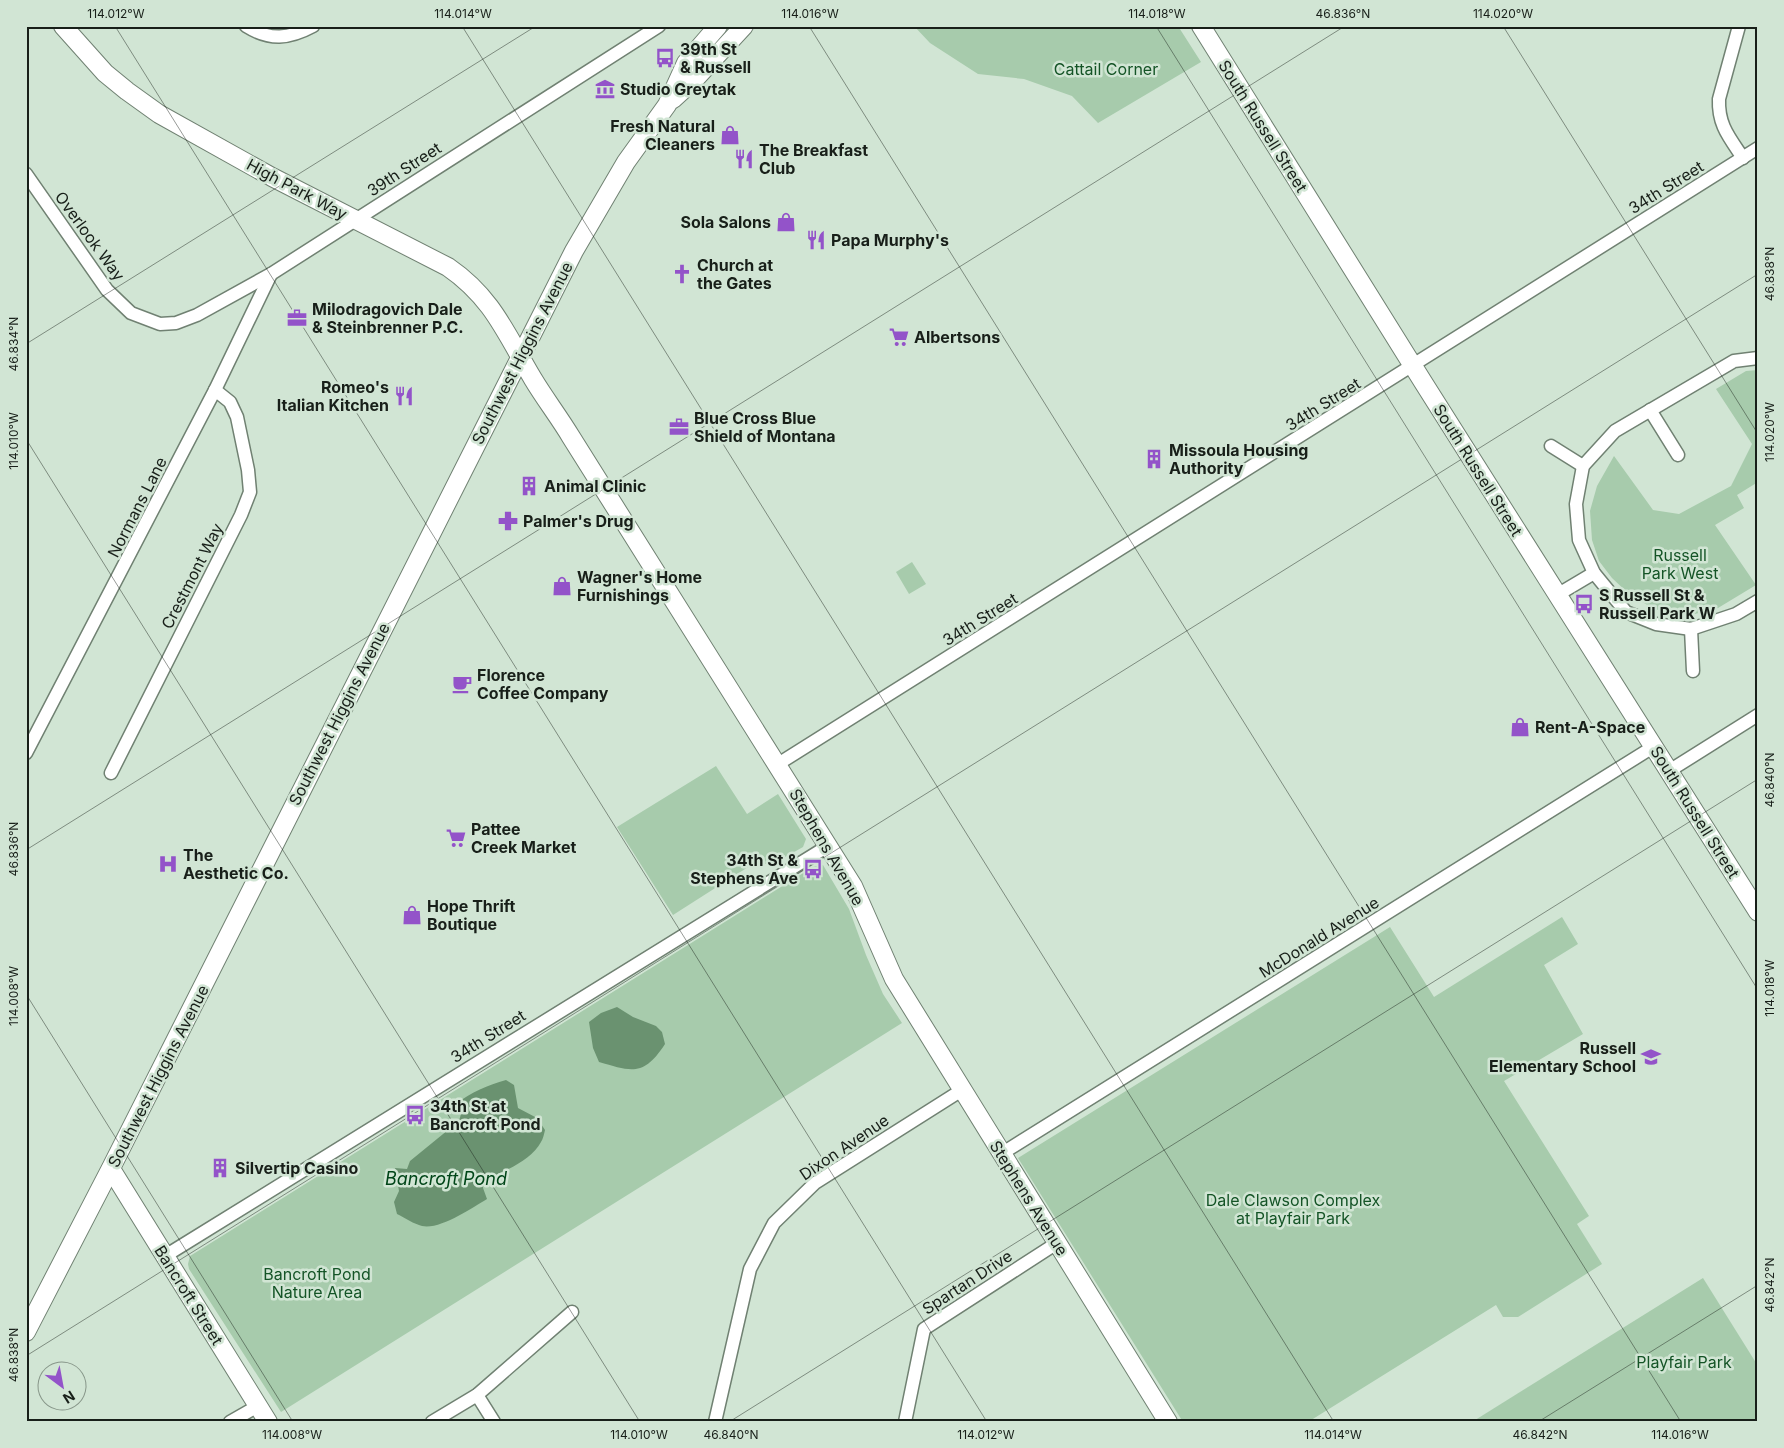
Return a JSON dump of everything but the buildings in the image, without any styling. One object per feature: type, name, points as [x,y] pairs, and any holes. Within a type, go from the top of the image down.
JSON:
[{"type":"main road","name":"High Park Way","points":[[63,26],[106,73],[146,104],[272,177],[440,262],[472,285],[492,309],[520,357]]},
{"type":"main road","name":"Southwest Higgins Avenue","points":[[667,105],[686,63],[718,26]]},
{"type":"main road","name":"South Russell Street","points":[[1201,26],[1758,912]]},
{"type":"main road","name":"Southwest Higgins Avenue","points":[[26,1332],[111,1169],[520,357],[591,220],[626,162],[667,105],[696,78],[739,29]]},
{"type":"main road","name":"Stephens Avenue","points":[[520,357],[778,764],[853,886],[894,979],[1168,1422]]},
{"type":"main road","name":"Bancroft Street","points":[[111,1169],[268,1422]]},
{"type":"street","points":[[246,26],[258,33],[274,36],[292,36],[313,26]]},
{"type":"street","name":"39th Street","points":[[160,324],[176,323],[198,315],[271,274],[659,26]]},
{"type":"street","points":[[1739,26],[1719,99],[1719,109],[1723,128],[1743,158]]},
{"type":"street","name":"34th Street","points":[[778,764],[1758,148]]},
{"type":"street","name":"Overlook Way","points":[[26,174],[107,290],[132,313],[160,324]]},
{"type":"street","name":"Normans Lane","points":[[26,754],[216,390],[271,274]]},
{"type":"street","points":[[1758,358],[1734,361],[1615,431],[1583,466],[1576,504],[1579,540],[1594,573],[1626,612],[1656,624],[1691,629],[1736,614],[1758,600]]},
{"type":"street","name":"Crestmont Way","points":[[111,773],[241,515],[250,492],[248,470],[237,417],[230,402],[216,390]]},
{"type":"street","points":[[1650,410],[1678,455]]},
{"type":"street","points":[[1551,446],[1583,466]]},
{"type":"street","points":[[1557,595],[1594,573]]},
{"type":"street","points":[[1691,629],[1693,671]]},
{"type":"street","points":[[1669,771],[1758,715]]},
{"type":"street","name":"McDonald Avenue","points":[[1001,1154],[1653,747]]},
{"type":"street","name":"34th Street","points":[[165,1256],[828,846]]},
{"type":"street","name":"Dixon Avenue","points":[[715,1422],[750,1269],[774,1223],[815,1184],[962,1090]]},
{"type":"street","name":"Spartan Drive","points":[[905,1422],[924,1329],[1057,1243]]},
{"type":"street","points":[[432,1422],[477,1395],[572,1312]]},
{"type":"street","points":[[477,1395],[494,1422]]},
{"type":"street","points":[[230,1422],[258,1406]]},
{"type":"green space","name":"Cattail Corner","points":[[914,26],[1178,26],[1201,62],[1098,123],[1072,96],[1024,79],[978,74],[930,43]]},
{"type":"green space","name":"Russell Park West","points":[[1758,370],[1758,482],[1737,495],[1744,508],[1715,525],[1756,585],[1718,608],[1687,616],[1654,609],[1629,594],[1612,578],[1599,561],[1592,540],[1590,511],[1597,486],[1614,456],[1653,510],[1679,514],[1731,486],[1752,444],[1716,389],[1746,371]]},
{"type":"green space","points":[[912,562],[926,584],[909,594],[896,572]]},
{"type":"green space","points":[[716,766],[747,814],[778,794],[806,839],[803,847],[771,865],[756,862],[673,915],[617,827]]},
{"type":"green space","name":"Bancroft Pond Nature Area","points":[[823,865],[849,909],[883,994],[902,1023],[281,1412],[189,1269],[190,1256],[813,867]]},
{"type":"green space","name":"Dale Clawson Complex at Playfair Park","points":[[1562,917],[1578,944],[1544,965],[1583,1034],[1504,1081],[1589,1216],[1577,1224],[1602,1264],[1518,1317],[1503,1317],[1496,1305],[1308,1422],[1183,1422],[1018,1158],[1390,927],[1434,997]]},
{"type":"green space","name":"Playfair Park","points":[[1703,1278],[1758,1366],[1758,1422],[1472,1422]]},
{"type":"water","points":[[617,1007],[633,1017],[656,1026],[662,1032],[665,1044],[651,1062],[637,1069],[621,1068],[599,1062],[593,1048],[589,1022],[601,1013]]},
{"type":"water","name":"Bancroft Pond","points":[[506,1080],[514,1085],[518,1108],[537,1118],[545,1130],[536,1149],[531,1155],[516,1165],[484,1180],[483,1188],[487,1199],[447,1222],[438,1225],[422,1226],[397,1214],[394,1202],[399,1191],[395,1168],[407,1169],[410,1161],[459,1121],[461,1114],[456,1104],[480,1089]]},
{"type":"place","name":"39th St & Russell","points":[[665,58]]},
{"type":"place","name":"Studio Greytak","points":[[605,89]]},
{"type":"place","name":"Fresh Natural Cleaners","points":[[730,135]]},
{"type":"place","name":"The Breakfast Club","points":[[744,159]]},
{"type":"place","name":"Sola Salons","points":[[786,222]]},
{"type":"place","name":"Papa Murphy's","points":[[816,240]]},
{"type":"place","name":"Church at the Gates","points":[[682,274]]},
{"type":"place","name":"Milodragovich Dale & Steinbrenner P.C.","points":[[297,318]]},
{"type":"place","name":"Albertsons","points":[[899,337]]},
{"type":"place","name":"Romeo's Italian Kitchen","points":[[404,396]]},
{"type":"place","name":"Blue Cross Blue Shield of Montana","points":[[679,427]]},
{"type":"place","name":"Missoula Housing Authority","points":[[1154,459]]},
{"type":"place","name":"Animal Clinic","points":[[529,486]]},
{"type":"place","name":"Palmer's Drug","points":[[508,521]]},
{"type":"place","name":"Wagner's Home Furnishings","points":[[562,586]]},
{"type":"place","name":"S Russell St & Russell Park W","points":[[1584,604]]},
{"type":"place","name":"Florence Coffee Company","points":[[462,684]]},
{"type":"place","name":"Rent-A-Space","points":[[1520,727]]},
{"type":"place","name":"Pattee Creek Market","points":[[456,838]]},
{"type":"place","name":"The Aesthetic Co.","points":[[168,864]]},
{"type":"place","name":"34th St & Stephens Ave","points":[[813,869]]},
{"type":"place","name":"Hope Thrift Boutique","points":[[412,915]]},
{"type":"place","name":"Russell Elementary School","points":[[1651,1057]]},
{"type":"place","name":"34th St at Bancroft Pond","points":[[415,1115]]},
{"type":"place","name":"Silvertip Casino","points":[[220,1168]]}]
